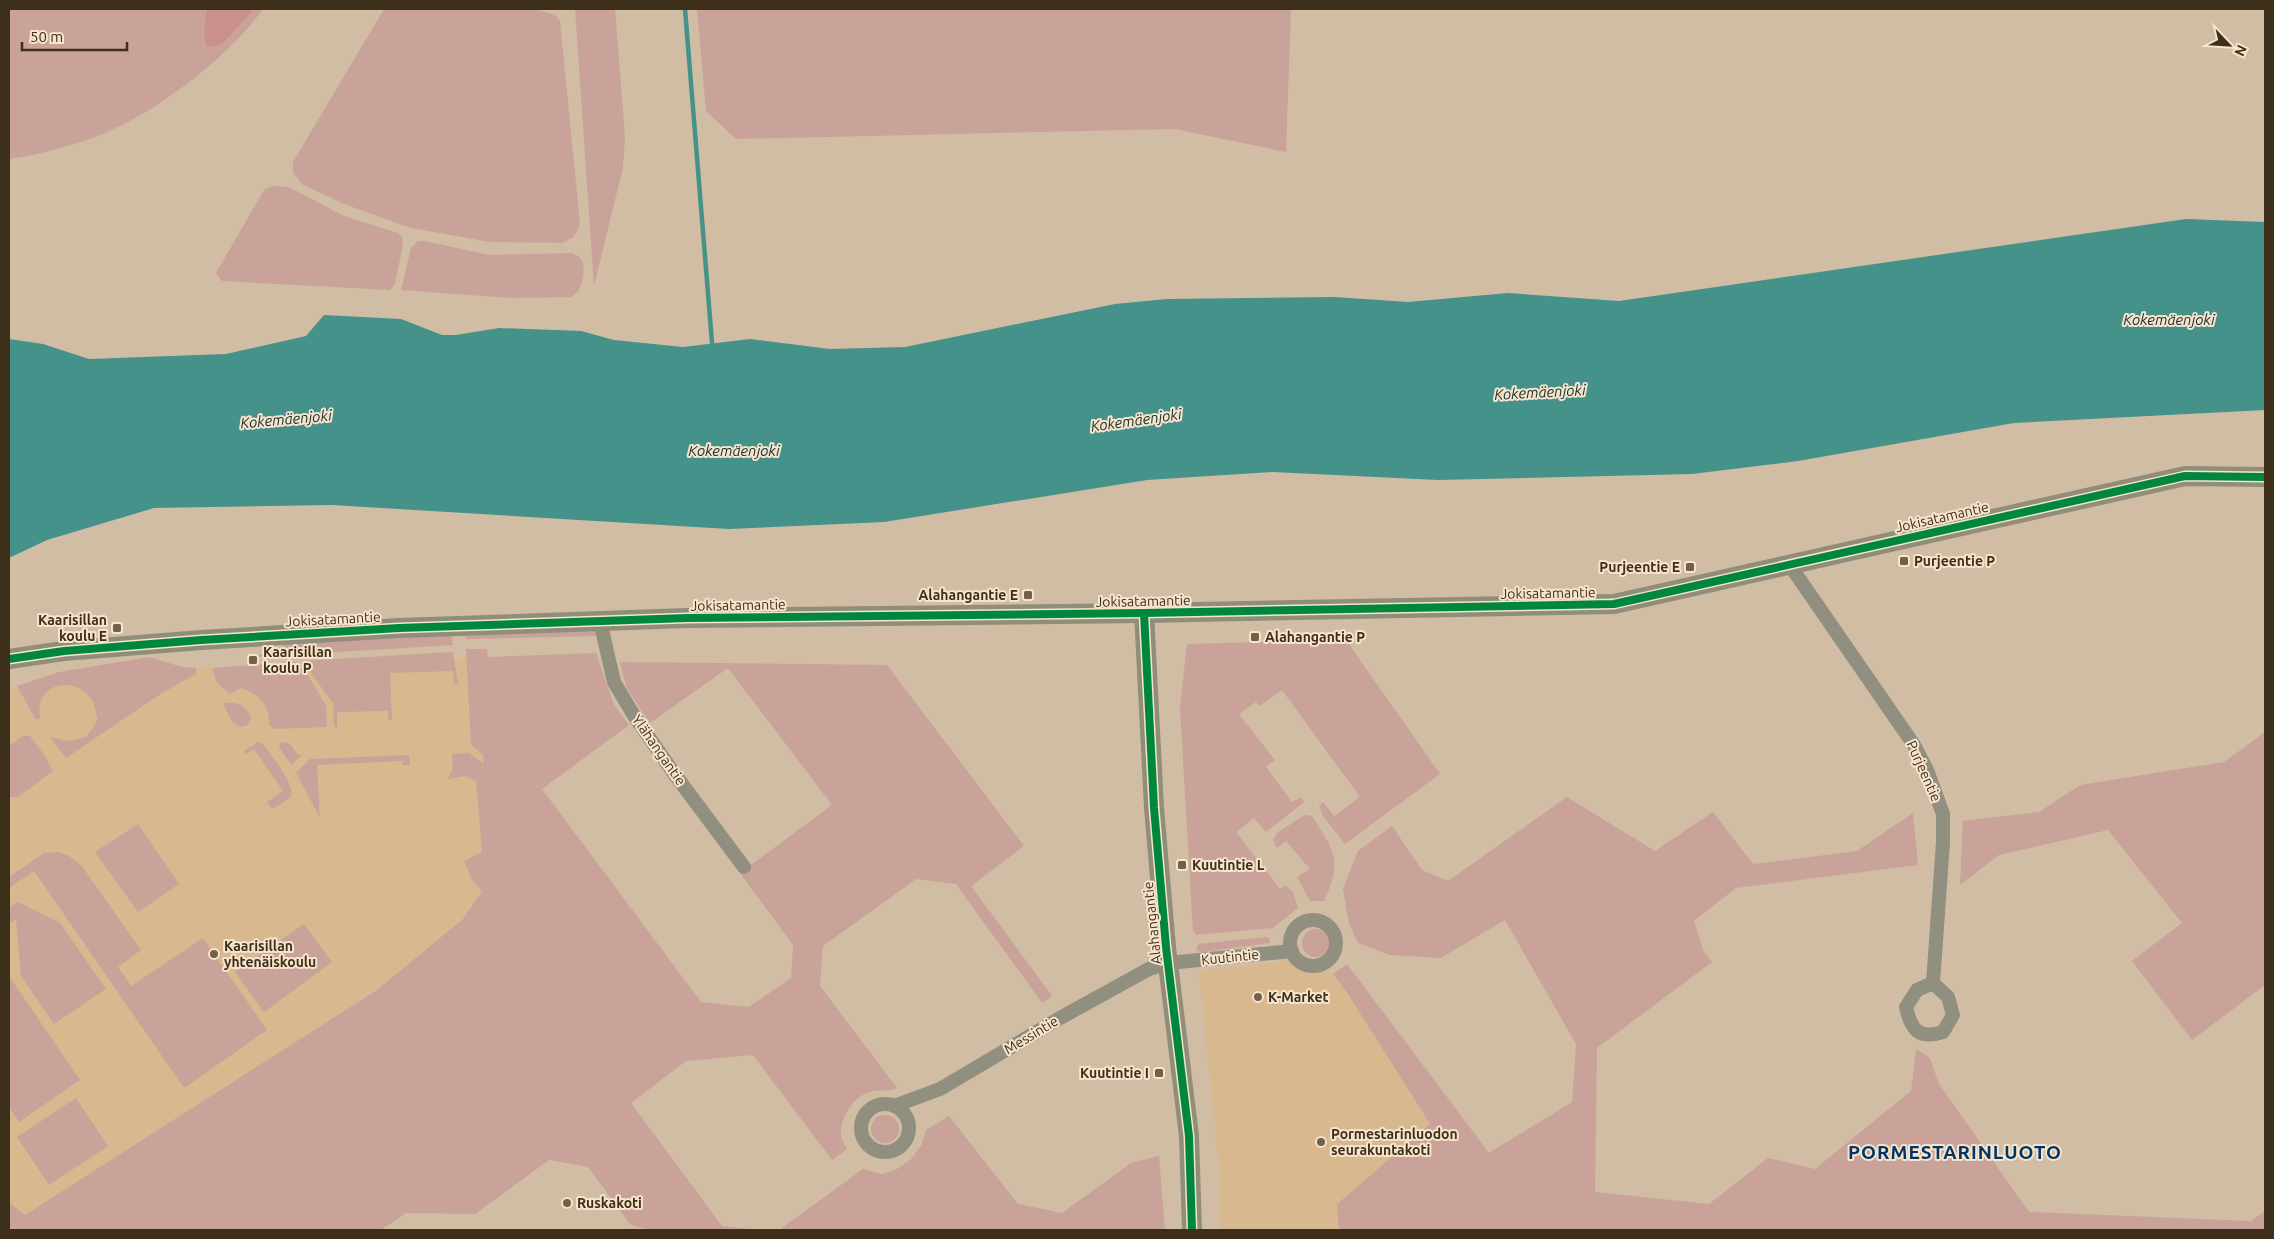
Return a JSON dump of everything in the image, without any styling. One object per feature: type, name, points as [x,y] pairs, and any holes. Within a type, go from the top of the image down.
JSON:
[{"type":"street","name":"Jokisatamantie","points":[[9,659],[64,651],[201,640],[399,628],[687,618],[1144,613],[1614,604],[2185,476],[2265,477]]},
{"type":"street","name":"Purjeentie","points":[[1790,564],[1914,745],[1927,770],[1943,814],[1943,851],[1933,983]]},
{"type":"street","name":"Alahangantie","points":[[1144,613],[1154,808],[1168,963],[1187,1117],[1192,1230]]},
{"type":"street","name":"Ylähangantie","points":[[600,621],[614,682],[633,714],[673,772],[744,867]]},
{"type":"street","name":"Kuutintie","points":[[1168,963],[1292,951]]},
{"type":"street","name":"Messintie","points":[[894,1106],[940,1089],[1060,1018],[1149,969],[1168,963]]},
{"type":"shaded area","points":[[9,9],[263,9],[232,45],[191,81],[125,124],[69,146],[9,159]]},
{"type":"shaded area","points":[[207,9],[254,9],[222,44],[207,47],[204,33]]},
{"type":"shaded area","points":[[384,9],[535,9],[555,15],[560,21],[580,224],[574,237],[562,243],[490,242],[411,228],[344,204],[302,184],[293,173],[293,162]]},
{"type":"shaded area","points":[[575,9],[615,9],[625,137],[623,167],[594,286]]},
{"type":"shaded area","points":[[697,9],[1291,9],[1286,152],[1175,129],[736,139],[706,111]]},
{"type":"shaded area","points":[[273,186],[289,187],[344,216],[398,233],[402,237],[403,244],[395,284],[390,290],[222,281],[216,273],[264,190]]},
{"type":"shaded area","points":[[418,241],[489,255],[572,253],[582,261],[583,278],[579,290],[571,297],[511,298],[401,290],[411,248]]},
{"type":"shaded area","points":[[593,626],[597,636],[466,639],[464,630]]},
{"type":"shaded area","points":[[450,630],[453,645],[253,657],[302,639]]},
{"type":"shaded area","points":[[1346,640],[1440,774],[1345,844],[1323,816],[1319,806],[1323,802],[1334,816],[1360,797],[1282,690],[1260,706],[1256,702],[1239,714],[1275,760],[1266,767],[1292,802],[1301,797],[1304,802],[1266,832],[1254,818],[1236,832],[1280,889],[1285,885],[1293,892],[1298,908],[1273,928],[1197,935],[1193,932],[1180,707],[1187,644]]},
{"type":"shaded area","points":[[466,649],[487,649],[488,657],[596,653],[614,705],[629,725],[542,789],[701,1002],[749,1007],[791,978],[793,945],[740,873],[832,805],[728,668],[650,723],[627,689],[620,662],[887,665],[1024,846],[971,886],[1052,996],[1042,1003],[956,884],[916,879],[823,946],[820,986],[897,1088],[864,1094],[853,1103],[845,1115],[841,1128],[841,1135],[847,1149],[832,1160],[753,1055],[686,1061],[631,1103],[722,1226],[757,1230],[649,1230],[631,1225],[588,1167],[549,1160],[475,1214],[406,1213],[381,1230],[9,1230],[9,1202],[25,1215],[377,990],[463,919],[482,891],[472,880],[464,861],[482,852],[476,781],[465,776],[448,779],[453,767],[452,754],[469,753],[484,764],[483,755],[471,745]]},
{"type":"shaded area","points":[[453,652],[458,684],[454,684],[453,671],[390,673],[392,720],[388,721],[388,711],[337,712],[337,727],[334,727],[333,703],[302,661]]},
{"type":"shaded area","points":[[149,657],[182,667],[196,668],[196,674],[162,693],[66,758],[50,737],[69,741],[86,737],[97,719],[93,702],[79,688],[61,685],[52,688],[45,694],[40,703],[40,718],[36,720],[17,686],[59,672]]},
{"type":"shaded area","name":"Kaarisillan yhtenäiskoulu","points":[[477,658],[492,877],[463,919],[377,990],[25,1216],[9,1202],[9,691],[59,673],[154,662],[196,668]]},
{"type":"shaded area","points":[[295,662],[308,675],[326,706],[327,727],[275,729],[269,725],[266,706],[254,694],[241,688],[230,694],[217,683],[212,668]]},
{"type":"shaded area","points":[[223,703],[233,703],[244,707],[251,718],[248,725],[240,727],[232,722]]},
{"type":"shaded area","points":[[2265,732],[2265,985],[2192,1040],[2132,961],[2182,923],[2108,830],[1999,855],[1960,885],[1963,821],[2039,812],[2080,785],[2224,762]]},
{"type":"shaded area","points":[[23,736],[30,736],[45,756],[53,771],[18,797],[9,797],[9,746]]},
{"type":"shaded area","points":[[258,742],[263,744],[276,762],[286,777],[291,790],[291,795],[288,799],[272,809],[267,802],[283,791],[254,749],[246,754],[244,751]]},
{"type":"shaded area","points":[[280,743],[290,744],[298,755],[303,754],[291,765],[279,747]]},
{"type":"shaded area","points":[[409,755],[410,765],[402,765],[402,761],[317,765],[320,818],[296,773],[310,759]]},
{"type":"shaded area","points":[[1567,797],[1655,851],[1713,812],[1753,864],[1857,851],[1913,813],[1918,865],[1736,888],[1694,921],[1703,950],[1712,962],[1597,1048],[1595,1192],[1709,1204],[1768,1158],[1815,1169],[1911,1091],[1916,1049],[1930,1058],[1939,1084],[2029,1212],[2251,1221],[2265,1211],[2265,1230],[1339,1230],[1337,1204],[1430,1124],[1348,994],[1333,974],[1347,964],[1489,1153],[1572,1102],[1576,1044],[1505,920],[1441,958],[1390,955],[1358,943],[1349,924],[1343,889],[1358,851],[1392,826],[1422,870],[1448,881]]},
{"type":"shaded area","points":[[1305,815],[1312,816],[1326,838],[1333,856],[1333,875],[1324,901],[1310,901],[1297,877],[1310,869],[1286,841],[1277,848],[1273,840],[1277,833]]},
{"type":"shaded area","points":[[138,824],[179,884],[138,912],[95,852]]},
{"type":"shaded area","points":[[58,852],[69,856],[81,865],[141,950],[118,967],[131,986],[203,938],[267,1030],[184,1088],[34,871],[9,888],[9,877],[44,853]]},
{"type":"shaded area","points":[[18,902],[60,923],[106,989],[54,1024],[21,976],[16,919],[9,924],[10,908]]},
{"type":"shaded area","points":[[304,924],[332,962],[264,1012],[235,972]]},
{"type":"shaded area","points":[[1316,929],[1326,933],[1330,943],[1326,953],[1316,957],[1306,953],[1302,943],[1306,933]]},
{"type":"shaded area","points":[[1266,937],[1270,939],[1270,943],[1204,952],[1196,951],[1198,944]]},
{"type":"shaded area","points":[[1287,961],[1333,974],[1348,994],[1430,1124],[1337,1204],[1339,1230],[1221,1230],[1219,1167],[1199,971]]},
{"type":"shaded area","points":[[9,976],[80,1080],[19,1122],[9,1107]]},
{"type":"shaded area","points":[[76,1098],[108,1146],[49,1185],[17,1137]]},
{"type":"shaded area","points":[[885,1115],[895,1119],[899,1129],[895,1139],[885,1143],[875,1139],[871,1129],[875,1119]]},
{"type":"shaded area","points":[[949,1116],[1018,1204],[1062,1213],[1131,1163],[1159,1156],[1165,1230],[779,1230],[863,1169],[882,1174],[897,1169],[911,1159],[922,1144],[926,1130]]},
{"type":"water","name":"Kokemäenjoki","points":[[2186,219],[2265,222],[2265,410],[2014,423],[1798,461],[1692,474],[1438,480],[1272,472],[1147,480],[884,522],[729,529],[332,505],[154,508],[47,540],[9,558],[9,339],[43,344],[89,359],[226,354],[306,336],[324,315],[401,319],[442,335],[456,335],[499,328],[581,331],[614,340],[683,347],[750,339],[830,349],[905,347],[1115,304],[1167,299],[1335,297],[1408,302],[1508,293],[1619,301]]},
{"type":"waterway","points":[[685,9],[712,343]]},
{"type":"cycle path","points":[[9,659],[64,651],[201,640],[399,628],[687,618],[1144,613],[1614,604],[2185,476],[2265,477]]},
{"type":"cycle path","points":[[1144,613],[1154,808],[1166,947],[1189,1136],[1192,1230]]},
{"type":"place","name":"Purjeentie P","points":[[1904,561]]},
{"type":"place","name":"Purjeentie E","points":[[1690,567]]},
{"type":"place","name":"Alahangantie E","points":[[1028,595]]},
{"type":"place","name":"Kaarisillan koulu E","points":[[117,628]]},
{"type":"place","name":"Alahangantie P","points":[[1255,637]]},
{"type":"place","name":"Kaarisillan koulu P","points":[[253,660]]},
{"type":"place","name":"Kuutintie L","points":[[1182,865]]},
{"type":"place","name":"Kaarisillan yhtenäiskoulu","points":[[214,954]]},
{"type":"place","name":"K-Market","points":[[1258,997]]},
{"type":"place","name":"Kuutintie I","points":[[1159,1073]]},
{"type":"place","name":"Pormestarinluodon seurakuntakoti","points":[[1321,1142]]},
{"type":"place","name":"Ruskakoti","points":[[567,1203]]},
{"type":"district","name":"PORMESTARINLUOTO","points":[[1955,1152]]}]
